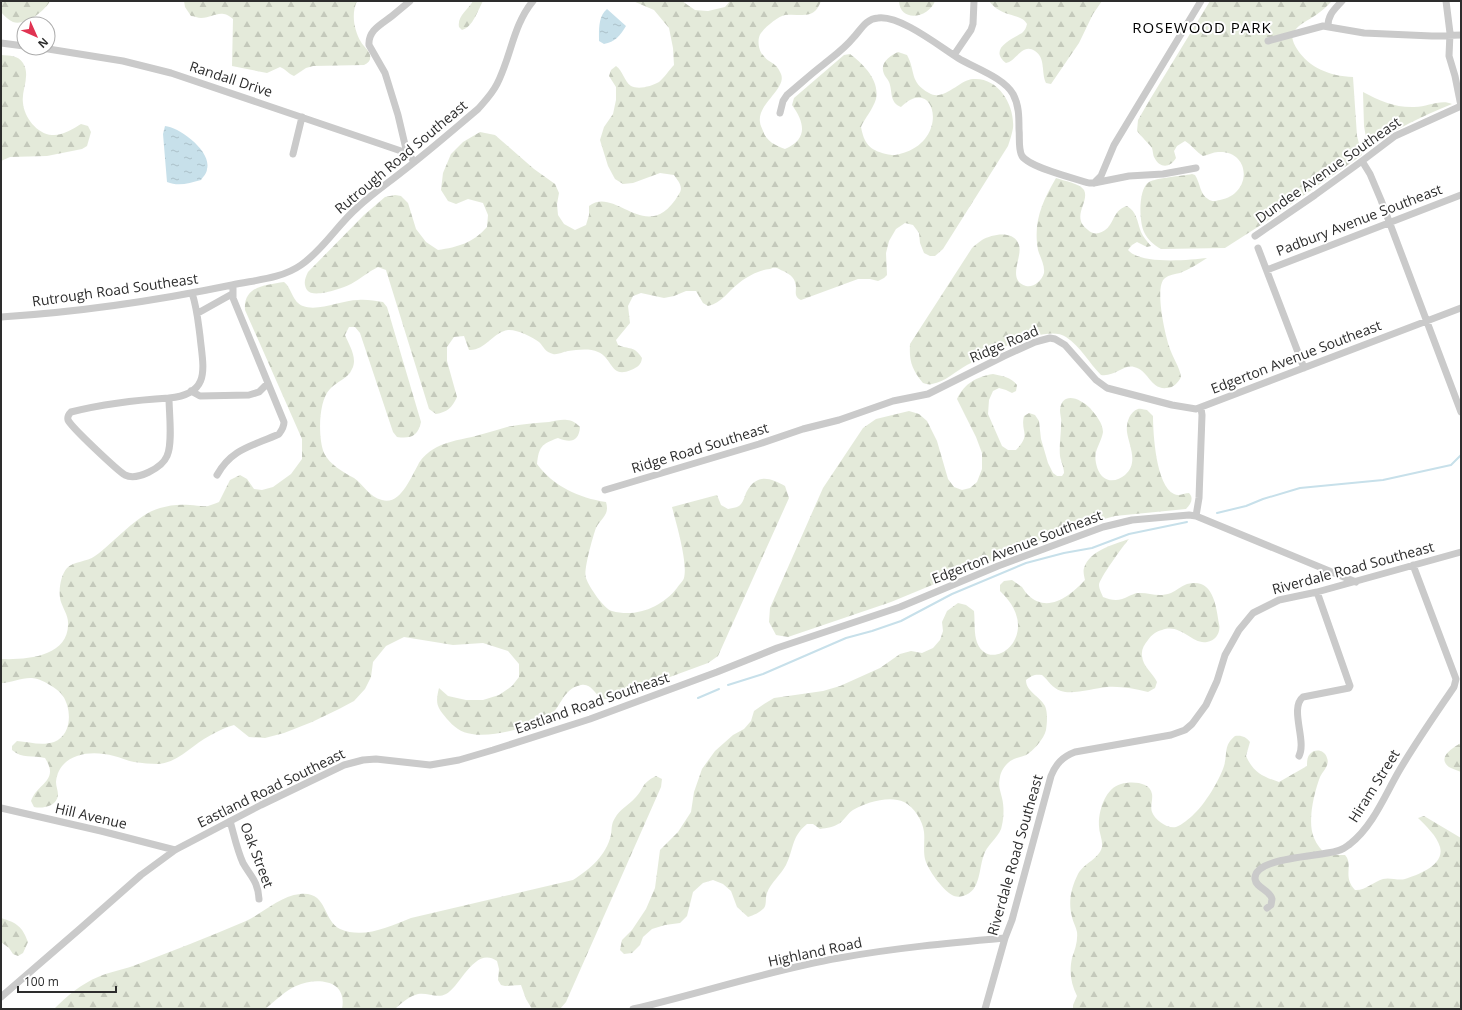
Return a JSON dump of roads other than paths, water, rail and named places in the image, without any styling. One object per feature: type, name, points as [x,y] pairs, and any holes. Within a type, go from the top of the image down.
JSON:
[{"type":"street","points":[[410,1],[379,26],[373,32],[369,40],[371,49],[385,73],[398,115],[403,142],[407,152],[414,162]]},
{"type":"street","name":"Rutrough Road Southeast","points":[[1,317],[82,310],[192,294],[279,275],[301,265],[311,257],[356,208],[478,109],[492,93],[502,74],[522,16],[533,1]]},
{"type":"street","points":[[954,55],[971,30],[973,24],[974,1]]},
{"type":"street","points":[[1094,183],[1101,176],[1106,160],[1117,139],[1201,1]]},
{"type":"street","points":[[1328,26],[1329,16],[1342,1]]},
{"type":"street","points":[[1446,1],[1450,36],[1449,56],[1461,106]]},
{"type":"street","points":[[780,113],[783,101],[787,95],[849,43],[862,26],[872,19],[885,18],[898,21],[996,79],[1009,89],[1017,105],[1020,150],[1025,159],[1030,163],[1089,183],[1129,176],[1164,174],[1196,168]]},
{"type":"street","points":[[1268,41],[1323,26],[1364,33],[1450,36],[1461,35]]},
{"type":"street","points":[[1,43],[16,45]]},
{"type":"street","name":"Randall Drive","points":[[56,50],[123,61],[171,73],[407,152]]},
{"type":"street","name":"Dundee Avenue Southeast","points":[[1255,236],[1284,217],[1395,136],[1461,106]]},
{"type":"street","points":[[293,154],[302,117]]},
{"type":"street","points":[[1362,161],[1370,174],[1461,412]]},
{"type":"street","name":"Padbury Avenue Southeast","points":[[1267,270],[1461,195]]},
{"type":"street","points":[[1258,248],[1304,368]]},
{"type":"street","points":[[217,475],[226,462],[247,446],[279,434],[282,430],[284,422],[232,294],[233,285]]},
{"type":"street","points":[[169,398],[170,443],[167,456],[159,466],[144,474],[129,476],[124,474],[99,452],[68,419],[71,412],[83,409],[148,400],[178,397],[192,392],[199,384],[204,370],[198,313],[192,294]]},
{"type":"street","points":[[198,313],[232,294]]},
{"type":"street","name":"Edgerton Avenue Southeast","points":[[804,639],[900,607],[998,566],[1103,527],[1132,520],[1189,515],[1196,516],[1199,498],[1201,408],[1461,308]]},
{"type":"street","name":"Ridge Road","points":[[803,429],[839,420],[893,401],[928,394],[1010,353],[1050,338],[1055,339],[1065,345],[1096,380],[1107,388],[1172,405],[1192,409],[1201,408]]},
{"type":"street","points":[[192,392],[200,396],[249,395],[259,392],[268,384]]},
{"type":"street","name":"Ridge Road Southeast","points":[[605,490],[803,429]]},
{"type":"street","points":[[1196,516],[1356,582]]},
{"type":"street","name":"Riverdale Road Southeast","points":[[986,1009],[1051,776],[1059,762],[1069,754],[1075,752],[1171,735],[1185,730],[1192,724],[1206,705],[1217,681],[1224,655],[1239,630],[1254,613],[1279,600],[1356,582],[1461,552]]},
{"type":"street","name":"Hiram Street","points":[[1267,908],[1272,899],[1268,892],[1256,881],[1256,874],[1258,870],[1270,864],[1284,860],[1339,851],[1353,842],[1362,833],[1371,820],[1400,770],[1454,687],[1456,679],[1413,566]]},
{"type":"street","points":[[1299,756],[1301,752],[1301,744],[1298,707],[1301,699],[1303,697],[1349,688],[1350,686],[1317,592]]},
{"type":"street","name":"Eastland Road Southeast","points":[[1,997],[141,875],[175,850],[309,782],[354,762],[369,759],[387,759],[419,765],[430,765],[459,760],[518,743],[590,719],[804,639]]},
{"type":"street","name":"Hill Avenue","points":[[1,808],[175,850]]},
{"type":"street","name":"Oak Street","points":[[230,821],[243,862],[253,876],[257,886],[259,899]]},
{"type":"street","name":"Highland Road","points":[[633,1009],[792,968],[839,958],[920,946],[1005,938]]},
{"type":"water","points":[[607,9],[626,26],[617,38],[604,44],[599,41],[599,28],[602,16]]},
{"type":"water","points":[[165,126],[171,127],[186,135],[205,155],[207,170],[201,180],[180,184],[167,182],[163,134]]},
{"type":"waterway","points":[[1217,513],[1246,506],[1263,499],[1300,488],[1383,480],[1451,465],[1461,455]]},
{"type":"waterway","points":[[728,685],[763,674],[846,638],[901,621],[952,594],[1026,563],[1064,553],[1092,548],[1129,534],[1187,522]]},
{"type":"waterway","points":[[698,698],[719,689]]},
{"type":"district","name":"ROSEWOOD PARK","points":[[1202,28]]}]
